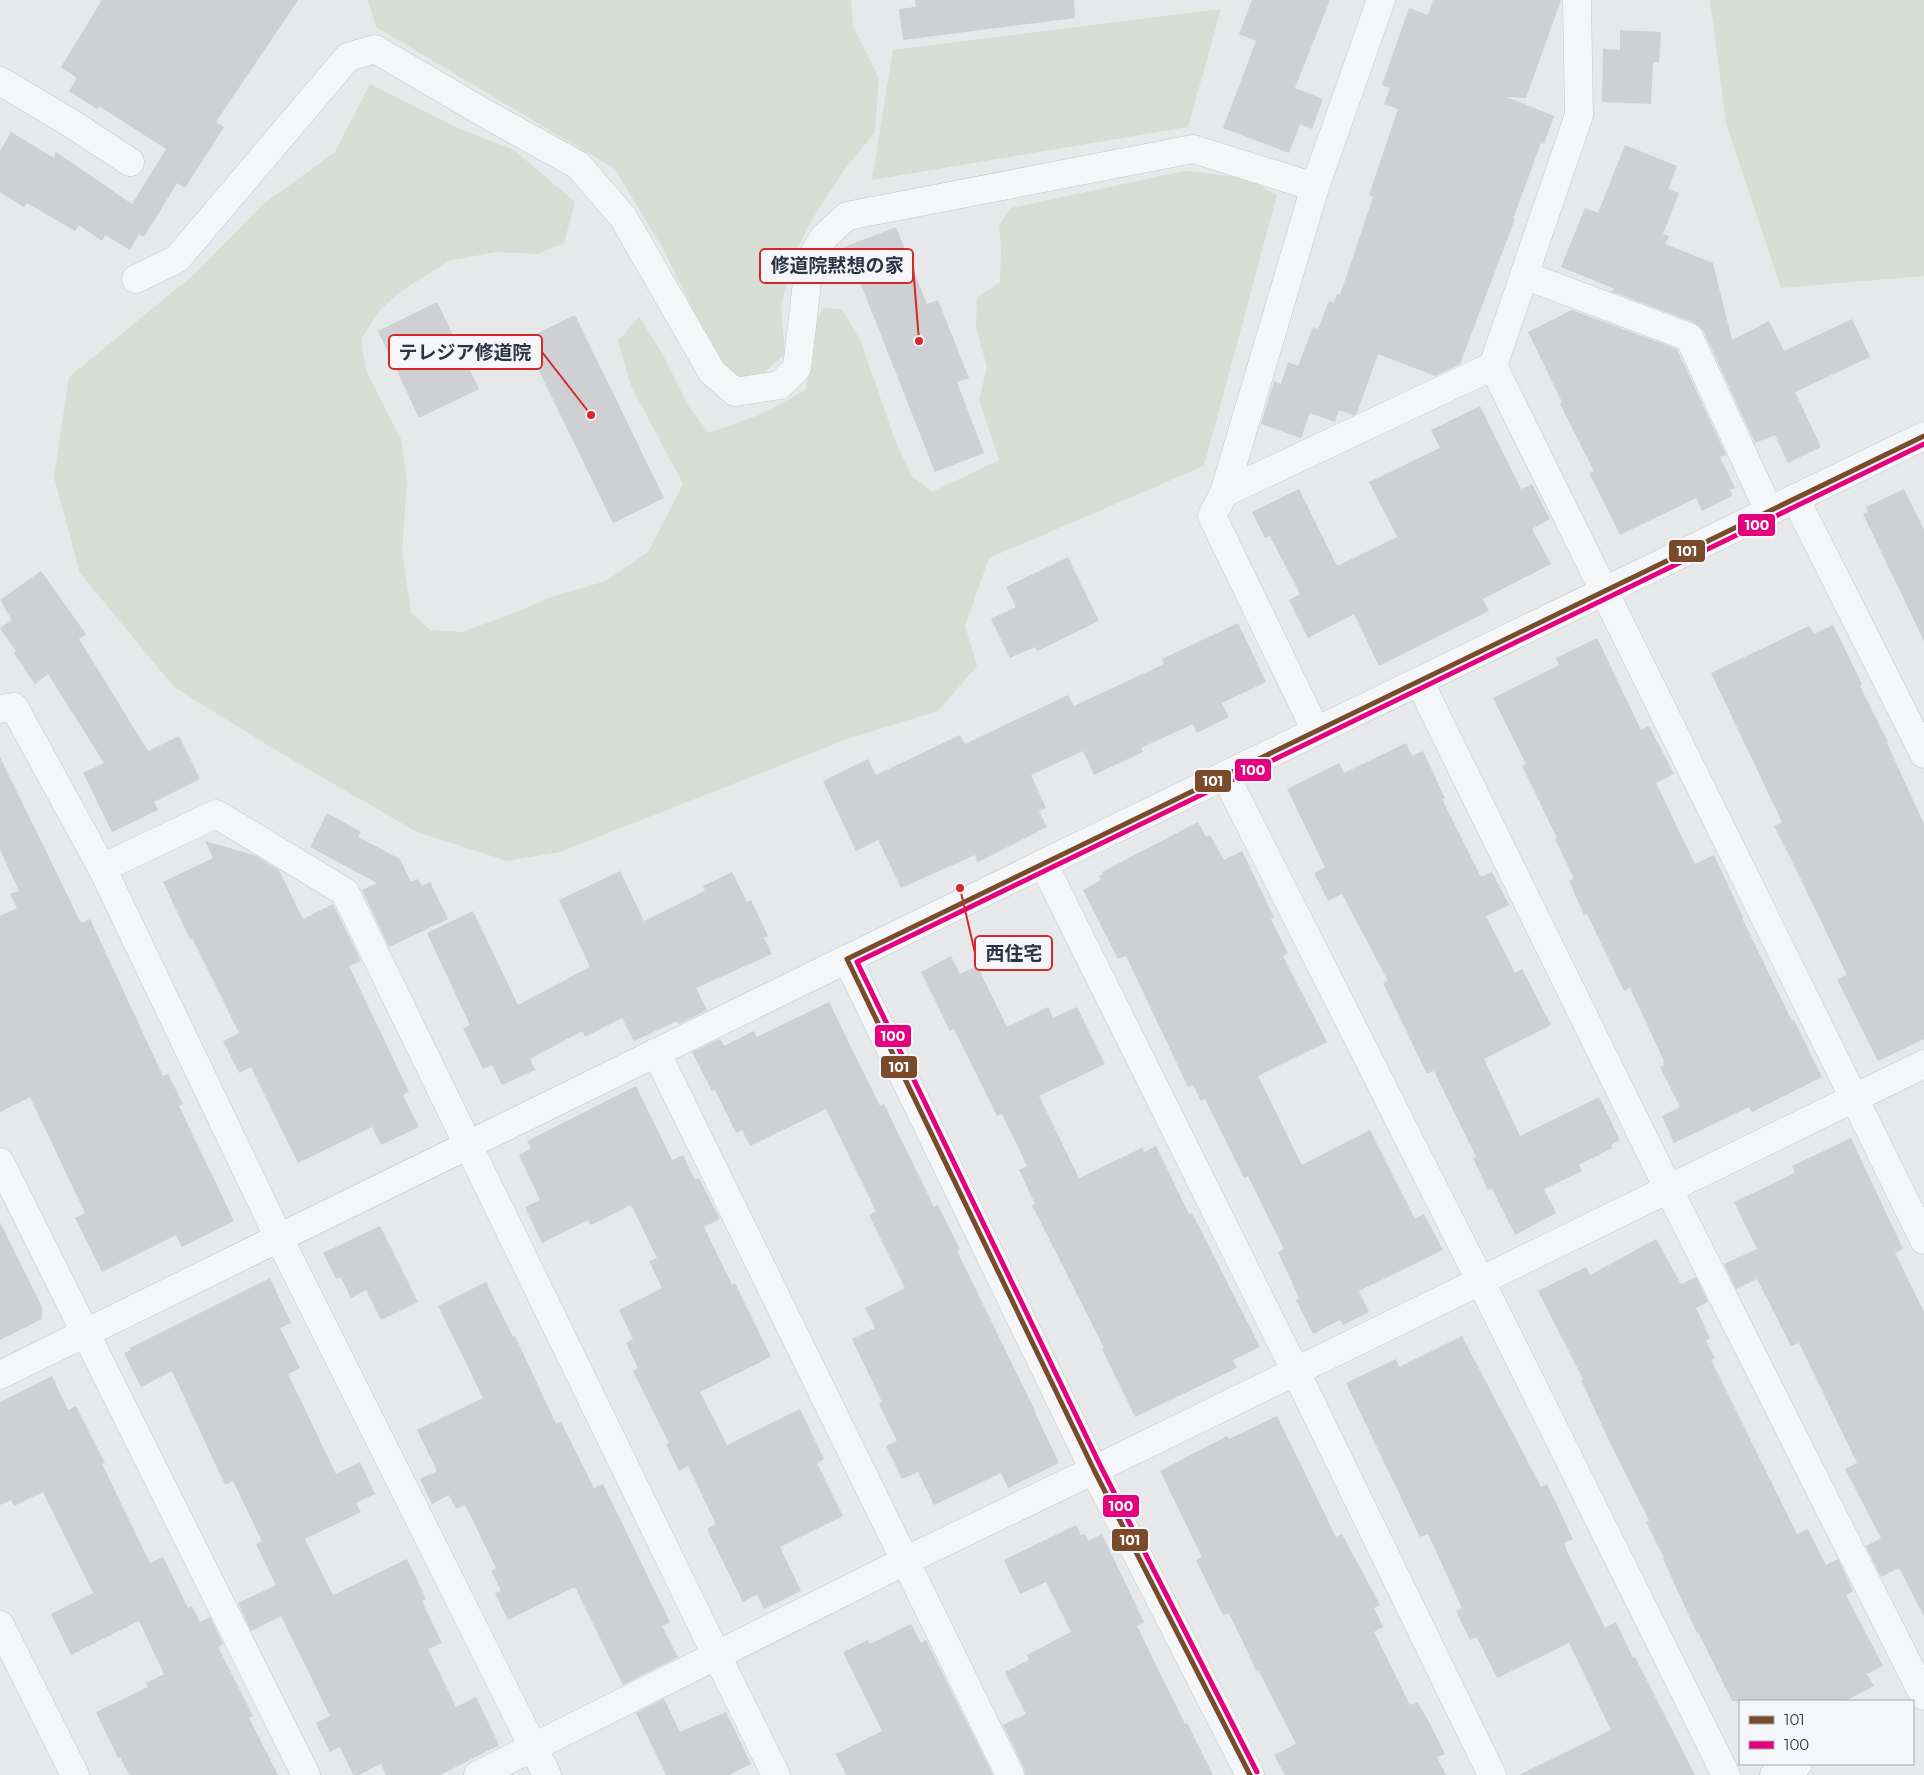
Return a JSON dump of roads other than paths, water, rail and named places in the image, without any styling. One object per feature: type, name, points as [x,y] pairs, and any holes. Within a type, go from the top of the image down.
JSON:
[{"type":"street","points":[[1316,731],[1212,516],[1224,493],[1315,187],[1381,0]]},
{"type":"street","points":[[1577,0],[1579,115],[1493,366],[1924,1240]]},
{"type":"street","points":[[136,278],[177,259],[348,57],[375,49],[578,165],[623,217],[712,372],[735,392],[780,386],[797,368],[808,263],[824,237],[847,216],[1193,149],[1315,187]]},
{"type":"street","points":[[0,81],[69,122],[130,162]]},
{"type":"street","points":[[1524,275],[1689,337],[1769,511]]},
{"type":"street","points":[[1224,493],[1493,366]]},
{"type":"street","points":[[0,1374],[846,959],[1924,436]]},
{"type":"street","points":[[1795,498],[1924,754]]},
{"type":"street","points":[[1419,681],[1668,1190],[1924,1696]]},
{"type":"street","points":[[0,709],[14,708],[102,868],[279,1238],[547,1775]]},
{"type":"street","points":[[1225,775],[1481,1282],[1726,1775]]},
{"type":"street","points":[[102,868],[216,814],[345,892],[776,1775]]},
{"type":"street","points":[[1043,864],[1296,1372],[1492,1775]]},
{"type":"street","points":[[846,959],[1094,1470],[1250,1775]]},
{"type":"street","points":[[656,1052],[1010,1775]]},
{"type":"street","points":[[478,1775],[716,1654],[905,1561],[1481,1282],[1924,1064]]},
{"type":"street","points":[[0,1162],[306,1775]]},
{"type":"street","points":[[0,1625],[75,1775]]},
{"type":"street","points":[[1774,1775],[1796,1765]]},
{"type":"place","name":"修道院黙想の家","points":[[919,341]]},
{"type":"place","name":"テレジア修道院","points":[[591,415]]},
{"type":"place","name":"西住宅","points":[[960,888]]}]
